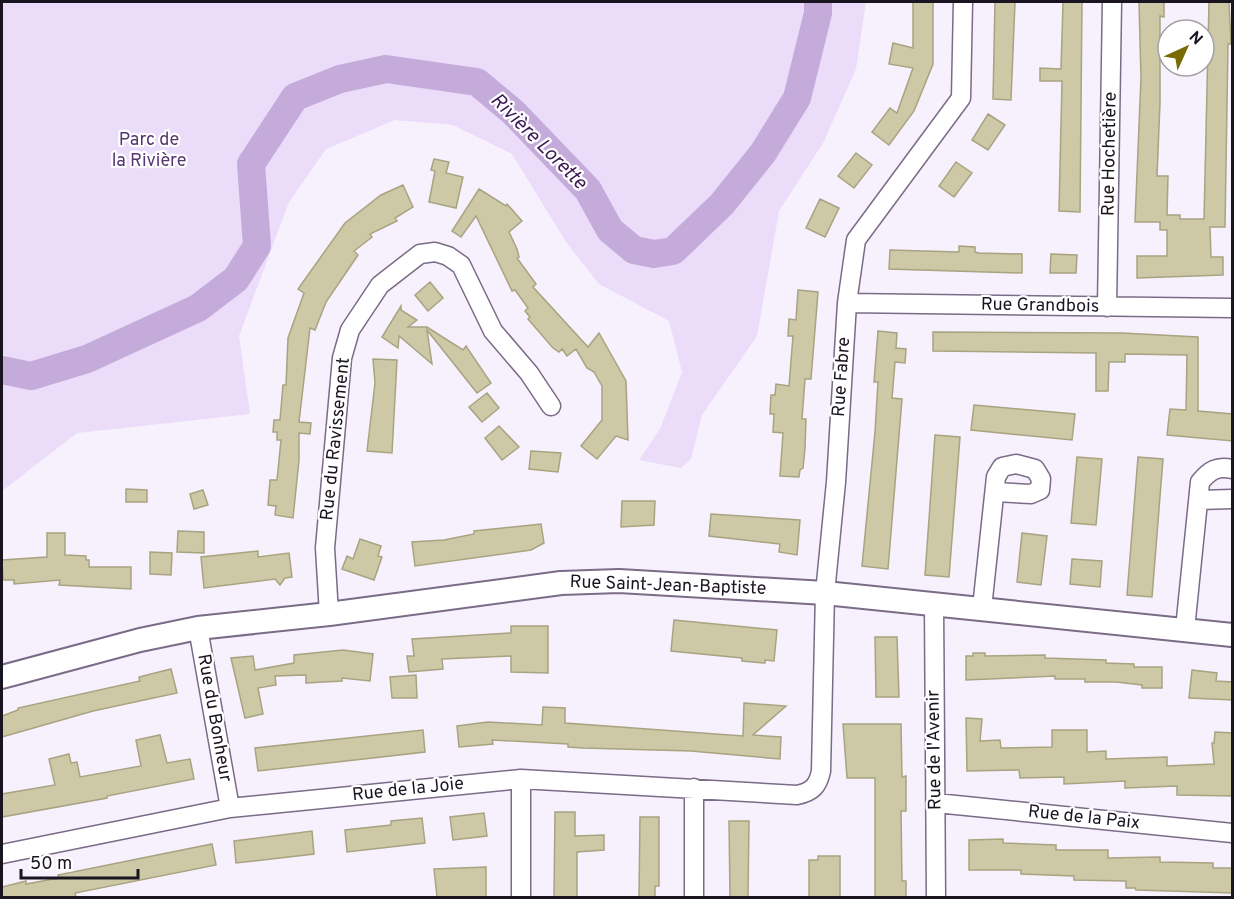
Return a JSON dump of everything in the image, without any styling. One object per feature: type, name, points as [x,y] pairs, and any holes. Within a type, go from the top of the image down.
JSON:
[{"type":"street","name":"Rue Fabre","points":[[816,786],[821,771],[825,593],[836,482],[847,303],[856,240],[961,98],[963,2]]},
{"type":"street","name":"Rue Hochetière","points":[[1107,307],[1112,2]]},
{"type":"street","name":"Rue du Ravissement","points":[[329,614],[325,548],[342,358],[350,330],[380,285],[420,254],[435,252],[448,256],[461,265],[493,331],[529,373],[551,406]]},
{"type":"street","name":"Rue Grandbois","points":[[847,303],[1233,308]]},
{"type":"street","points":[[1185,629],[1200,482],[1210,471],[1221,467],[1233,469]]},
{"type":"street","points":[[982,608],[995,492]]},
{"type":"street","points":[[1199,500],[1233,499]]},
{"type":"street","name":"Rue Saint-Jean-Baptiste","points":[[2,677],[140,640],[198,628],[329,614],[561,583],[619,581],[825,593],[1233,635]]},
{"type":"street","name":"Rue de l'Avenir","points":[[934,603],[936,897]]},
{"type":"street","name":"Rue du Bonheur","points":[[198,628],[230,808]]},
{"type":"street","points":[[521,779],[521,897]]},
{"type":"street","name":"Rue de la Joie","points":[[2,854],[230,808],[521,779],[797,795],[808,793],[816,786]]},
{"type":"street","points":[[694,788],[694,897]]},
{"type":"street","name":"Rue de la Paix","points":[[936,803],[1233,833]]},
{"type":"green space","name":"Parc de la Rivière","points":[[2,2],[866,2],[856,69],[823,143],[779,211],[757,336],[702,415],[691,459],[681,468],[639,460],[660,429],[682,372],[669,321],[599,284],[566,242],[512,154],[453,125],[395,120],[326,149],[289,202],[239,336],[250,414],[77,433],[2,491]]},
{"type":"building","points":[[913,2],[933,2],[933,64],[914,111],[889,145],[872,132],[890,108],[897,113],[913,68],[889,64],[893,43],[913,48]]},
{"type":"building","points":[[995,2],[1015,2],[1011,100],[993,99]]},
{"type":"building","points":[[1063,2],[1082,2],[1080,212],[1059,211],[1062,81],[1040,81],[1040,68],[1061,69]]},
{"type":"building","points":[[1139,2],[1164,2],[1164,17],[1156,18],[1156,78],[1160,78],[1157,176],[1168,176],[1167,215],[1180,215],[1180,219],[1204,219],[1207,78],[1216,78],[1216,18],[1209,18],[1209,2],[1229,2],[1231,44],[1228,44],[1225,227],[1210,227],[1211,257],[1223,257],[1223,275],[1137,278],[1137,256],[1167,256],[1167,230],[1160,230],[1160,222],[1135,222],[1141,78]]},
{"type":"building","points":[[988,114],[1005,125],[988,150],[972,140]]},
{"type":"building","points":[[856,153],[872,165],[854,188],[838,176]]},
{"type":"building","points":[[434,159],[449,162],[446,173],[463,177],[456,208],[429,202],[435,171],[431,170]]},
{"type":"building","points":[[956,162],[972,173],[954,197],[939,186]]},
{"type":"building","points":[[403,185],[413,207],[395,218],[397,221],[370,234],[372,237],[354,251],[358,255],[326,302],[315,330],[310,328],[299,422],[311,423],[310,434],[299,433],[299,460],[293,518],[275,515],[276,506],[268,505],[270,480],[277,480],[281,440],[277,440],[277,432],[273,432],[274,420],[280,420],[283,385],[286,385],[288,338],[304,293],[298,289],[345,223],[381,195]]},
{"type":"building","points":[[479,189],[506,206],[507,204],[522,221],[509,232],[517,249],[519,257],[517,258],[536,284],[533,287],[588,347],[599,333],[626,381],[628,440],[616,436],[597,459],[581,446],[602,420],[602,386],[594,372],[587,368],[576,349],[567,356],[562,349],[559,352],[553,348],[528,319],[530,317],[525,311],[528,308],[515,290],[512,291],[476,216],[461,237],[452,231]]},
{"type":"building","points":[[820,199],[839,208],[825,237],[806,228]]},
{"type":"building","points":[[959,246],[975,247],[975,252],[979,253],[1022,254],[1022,273],[889,269],[890,250],[959,252]]},
{"type":"building","points":[[1051,254],[1077,255],[1076,273],[1050,273]]},
{"type":"building","points":[[430,282],[443,298],[428,311],[415,295]]},
{"type":"building","points":[[798,290],[818,292],[811,379],[805,379],[802,419],[806,419],[805,448],[803,468],[800,470],[799,477],[780,476],[783,433],[773,432],[774,414],[770,414],[771,395],[775,395],[776,384],[789,386],[793,336],[788,336],[789,319],[796,320]]},
{"type":"building","points":[[401,306],[401,310],[417,320],[408,327],[427,327],[463,350],[466,346],[491,383],[477,393],[427,330],[432,364],[399,336],[398,348],[382,337]]},
{"type":"building","points":[[878,331],[897,333],[896,348],[906,349],[905,363],[895,362],[892,398],[902,399],[888,569],[862,566],[875,432],[878,382],[874,382]]},
{"type":"building","points":[[933,332],[1122,333],[1198,337],[1198,411],[1233,414],[1233,441],[1167,435],[1170,409],[1186,410],[1187,355],[1125,354],[1125,362],[1109,362],[1108,391],[1096,391],[1096,353],[933,351]]},
{"type":"building","points":[[373,359],[397,360],[392,453],[367,451],[375,383]]},
{"type":"building","points":[[487,393],[499,408],[482,422],[469,407]]},
{"type":"building","points":[[974,405],[1075,414],[1072,440],[971,430]]},
{"type":"building","points":[[499,426],[519,447],[502,460],[485,438]]},
{"type":"building","points":[[935,435],[960,437],[949,577],[925,575]]},
{"type":"building","points":[[531,451],[561,453],[558,472],[529,469]]},
{"type":"building","points":[[1077,457],[1102,459],[1096,525],[1071,523]]},
{"type":"building","points":[[1138,457],[1163,459],[1152,597],[1127,595]]},
{"type":"building","points":[[126,489],[147,490],[147,502],[126,502]]},
{"type":"building","points":[[203,490],[208,505],[194,509],[190,494]]},
{"type":"building","points":[[622,501],[655,501],[654,525],[621,527]]},
{"type":"building","points":[[711,514],[800,520],[797,555],[779,552],[780,544],[709,536]]},
{"type":"building","points":[[541,524],[544,543],[531,550],[415,566],[412,542],[444,540],[474,534],[474,531]]},
{"type":"building","points":[[178,531],[204,532],[204,553],[177,552]]},
{"type":"building","points":[[47,533],[65,533],[65,555],[86,556],[86,560],[89,560],[89,567],[131,567],[131,589],[59,585],[60,580],[14,584],[14,580],[3,580],[2,560],[47,557]]},
{"type":"building","points":[[1022,533],[1047,536],[1041,585],[1017,582]]},
{"type":"building","points":[[360,539],[381,546],[378,556],[382,557],[374,580],[342,569],[347,556],[353,559]]},
{"type":"building","points":[[258,551],[258,557],[289,553],[292,577],[285,578],[280,585],[275,579],[204,588],[201,557]]},
{"type":"building","points":[[150,552],[172,553],[171,575],[150,574]]},
{"type":"building","points":[[1072,559],[1102,561],[1100,587],[1070,584]]},
{"type":"building","points":[[674,620],[777,630],[774,661],[765,660],[765,663],[742,661],[742,658],[671,651]]},
{"type":"building","points":[[511,626],[548,626],[548,673],[511,672],[511,656],[442,659],[443,669],[409,672],[407,656],[414,656],[412,639],[511,633]]},
{"type":"building","points":[[875,637],[897,637],[899,697],[876,697]]},
{"type":"building","points":[[343,650],[373,654],[370,681],[342,678],[342,681],[306,683],[306,675],[275,676],[276,685],[258,688],[263,714],[245,718],[231,658],[253,656],[255,670],[294,663],[294,655]]},
{"type":"building","points":[[973,653],[985,653],[985,656],[1045,655],[1045,658],[1106,660],[1106,663],[1134,664],[1134,667],[1162,667],[1162,688],[1142,688],[1142,685],[1116,682],[1085,682],[1085,679],[1055,679],[1055,676],[966,680],[966,656],[973,656]]},
{"type":"building","points":[[171,669],[177,693],[93,711],[2,737],[2,716],[18,708],[140,681],[139,677]]},
{"type":"building","points":[[1192,670],[1217,673],[1216,681],[1233,682],[1233,700],[1189,698]]},
{"type":"building","points":[[416,675],[417,698],[392,698],[390,677]]},
{"type":"building","points":[[744,703],[786,706],[753,735],[781,737],[780,759],[691,751],[583,748],[568,747],[568,744],[492,740],[493,744],[459,747],[457,726],[488,722],[542,725],[543,707],[565,708],[565,723],[743,736]]},
{"type":"building","points":[[966,718],[982,719],[980,741],[1000,740],[1001,748],[1052,747],[1052,730],[1087,730],[1087,752],[1106,751],[1106,759],[1167,757],[1167,766],[1214,764],[1212,743],[1214,743],[1215,732],[1233,733],[1233,796],[1177,795],[1177,786],[1125,788],[1125,781],[1064,784],[1064,777],[1020,778],[1019,770],[967,771]]},
{"type":"building","points":[[843,724],[901,724],[902,777],[906,776],[906,811],[901,811],[902,881],[906,881],[906,897],[875,897],[875,778],[847,778]]},
{"type":"building","points":[[423,730],[425,752],[258,771],[255,748]]},
{"type":"building","points":[[160,735],[167,763],[190,759],[194,779],[2,817],[2,794],[55,785],[49,759],[69,754],[71,763],[77,762],[80,777],[141,766],[136,740]]},
{"type":"building","points":[[555,812],[575,812],[575,836],[604,835],[604,850],[577,852],[577,897],[554,897]]},
{"type":"building","points":[[484,813],[487,836],[453,840],[450,817]]},
{"type":"building","points":[[640,817],[659,817],[659,886],[655,886],[655,897],[639,897]]},
{"type":"building","points":[[422,818],[425,843],[347,852],[345,830],[391,825],[391,821]]},
{"type":"building","points":[[729,821],[749,821],[748,897],[730,897]]},
{"type":"building","points":[[312,831],[314,854],[236,863],[234,841]]},
{"type":"building","points":[[1003,839],[1003,843],[1056,845],[1056,850],[1108,850],[1108,858],[1160,857],[1160,862],[1213,863],[1213,868],[1233,868],[1233,893],[1136,890],[1126,888],[1126,881],[1074,880],[1074,876],[1021,874],[1021,870],[969,870],[969,840]]},
{"type":"building","points":[[212,844],[216,865],[75,893],[76,897],[2,897],[2,887],[26,881],[26,884],[59,878],[58,875]]},
{"type":"building","points":[[818,856],[840,856],[840,897],[809,897],[809,860],[818,860]]},
{"type":"building","points":[[486,867],[486,897],[437,897],[434,869]]},
{"type":"waterway","name":"Rivière Lorette","points":[[2,370],[31,376],[87,359],[198,308],[236,279],[257,246],[251,164],[295,97],[340,79],[386,69],[477,82],[513,112],[588,190],[610,230],[634,250],[654,254],[673,251],[722,204],[763,153],[797,98],[818,13],[818,2]]}]
